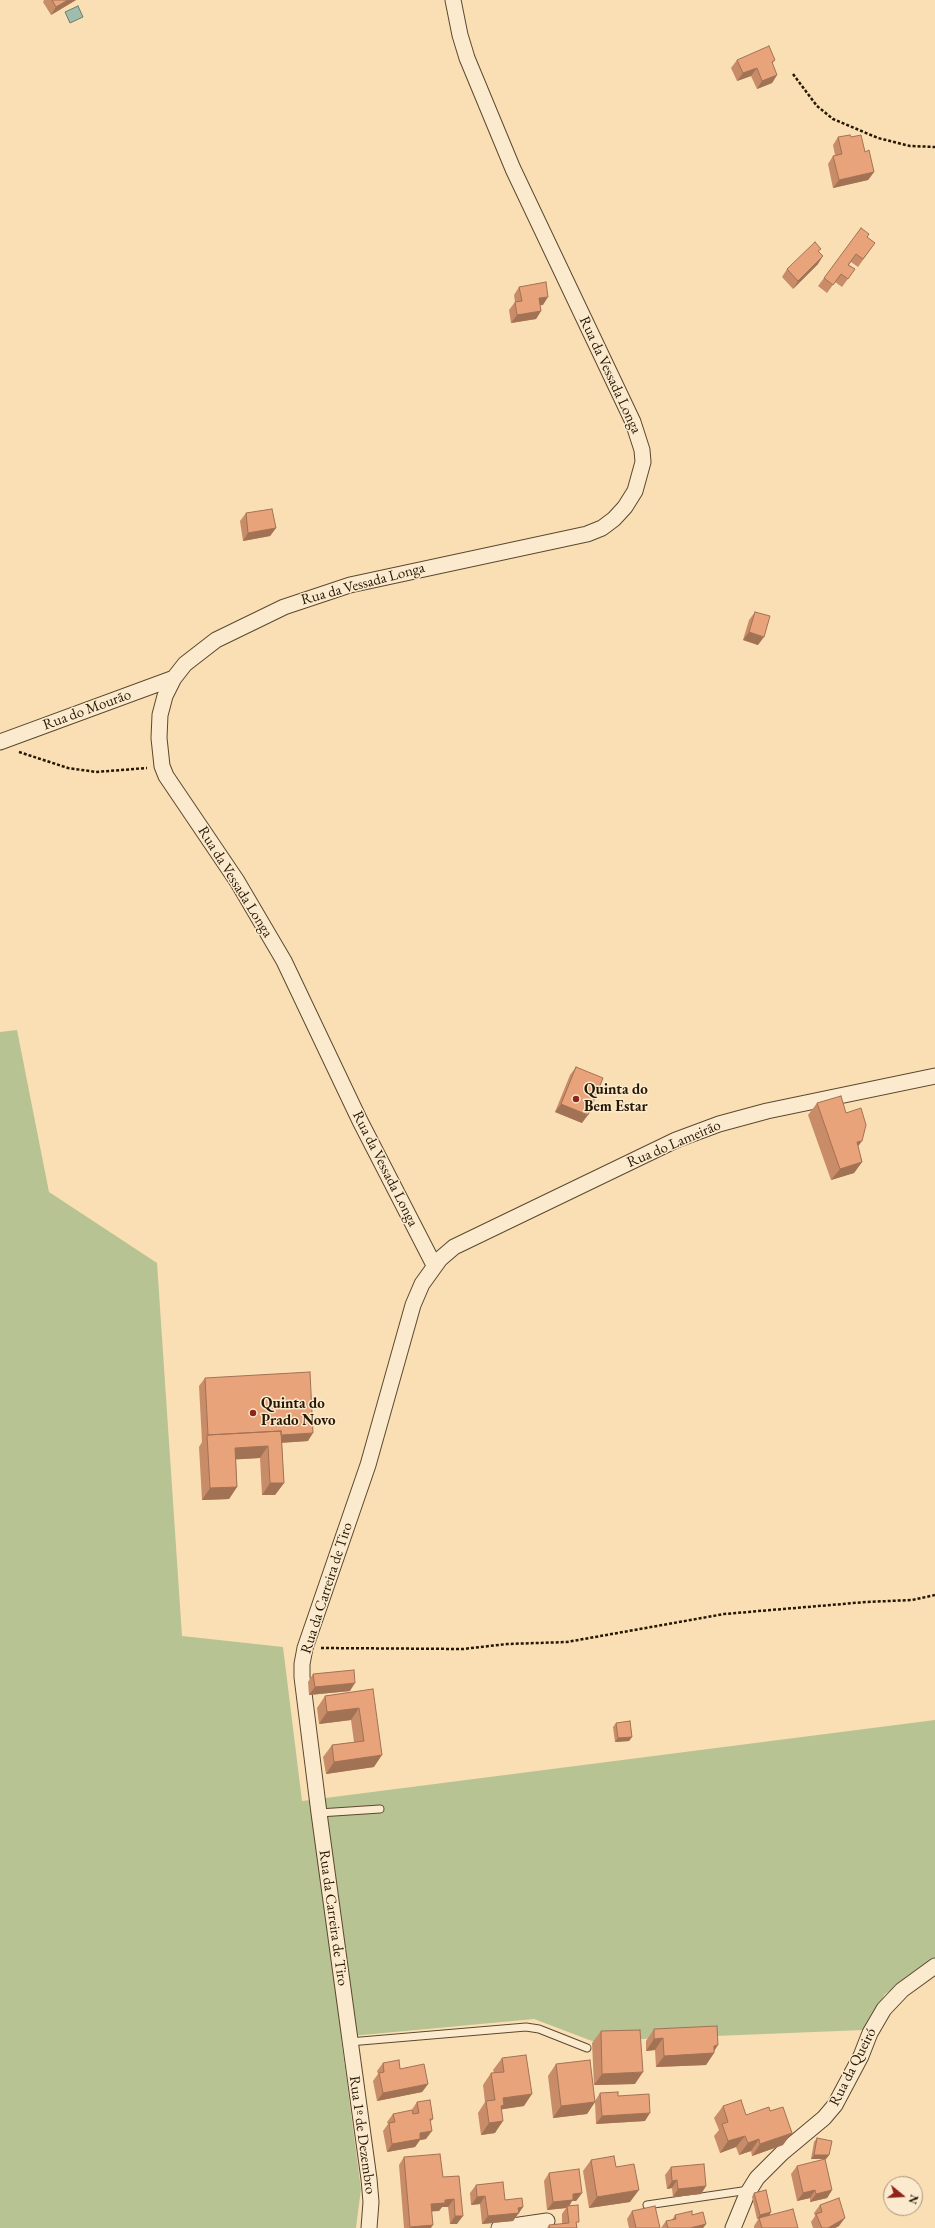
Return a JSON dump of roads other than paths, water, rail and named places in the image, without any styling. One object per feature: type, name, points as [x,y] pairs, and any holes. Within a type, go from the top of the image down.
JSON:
[{"type":"street","name":"Rua da Vessada Longa","points":[[434,1265],[360,1121],[284,961],[237,881],[174,789],[162,766],[159,738],[160,715],[165,696],[174,678],[185,664],[216,640],[284,607],[315,595],[357,583],[587,534],[602,528],[614,519],[626,507],[635,492],[643,462],[642,450],[633,422],[513,169],[465,52],[453,0]]},
{"type":"street","name":"Rua do Mourão","points":[[0,742],[174,678]]},
{"type":"street","name":"Rua do Lameirão","points":[[434,1265],[454,1247],[676,1140],[719,1124],[767,1111],[935,1076]]},
{"type":"street","name":"Rua da Carreira de Tiro","points":[[349,2042],[302,1677],[305,1648],[368,1465],[413,1305],[422,1284],[434,1265]]},
{"type":"street","name":"Rua da Queiró","points":[[735,2226],[749,2190],[757,2178],[775,2159],[832,2109],[861,2056],[870,2033],[884,2009],[902,1990],[935,1966]]},
{"type":"street","name":"Rua 1º de Dezembro","points":[[349,2042],[369,2179],[371,2227]]},
{"type":"street","points":[[499,2228],[547,2222]]},
{"type":"lane","points":[[319,1813],[380,1809]]},
{"type":"lane","points":[[349,2042],[526,2027],[539,2029],[588,2048]]},
{"type":"lane","points":[[647,2205],[749,2190]]},
{"type":"place","name":"Quinta do Bem Estar","points":[[576,1099]]},
{"type":"place","name":"Quinta do Prado Novo","points":[[253,1413]]}]
